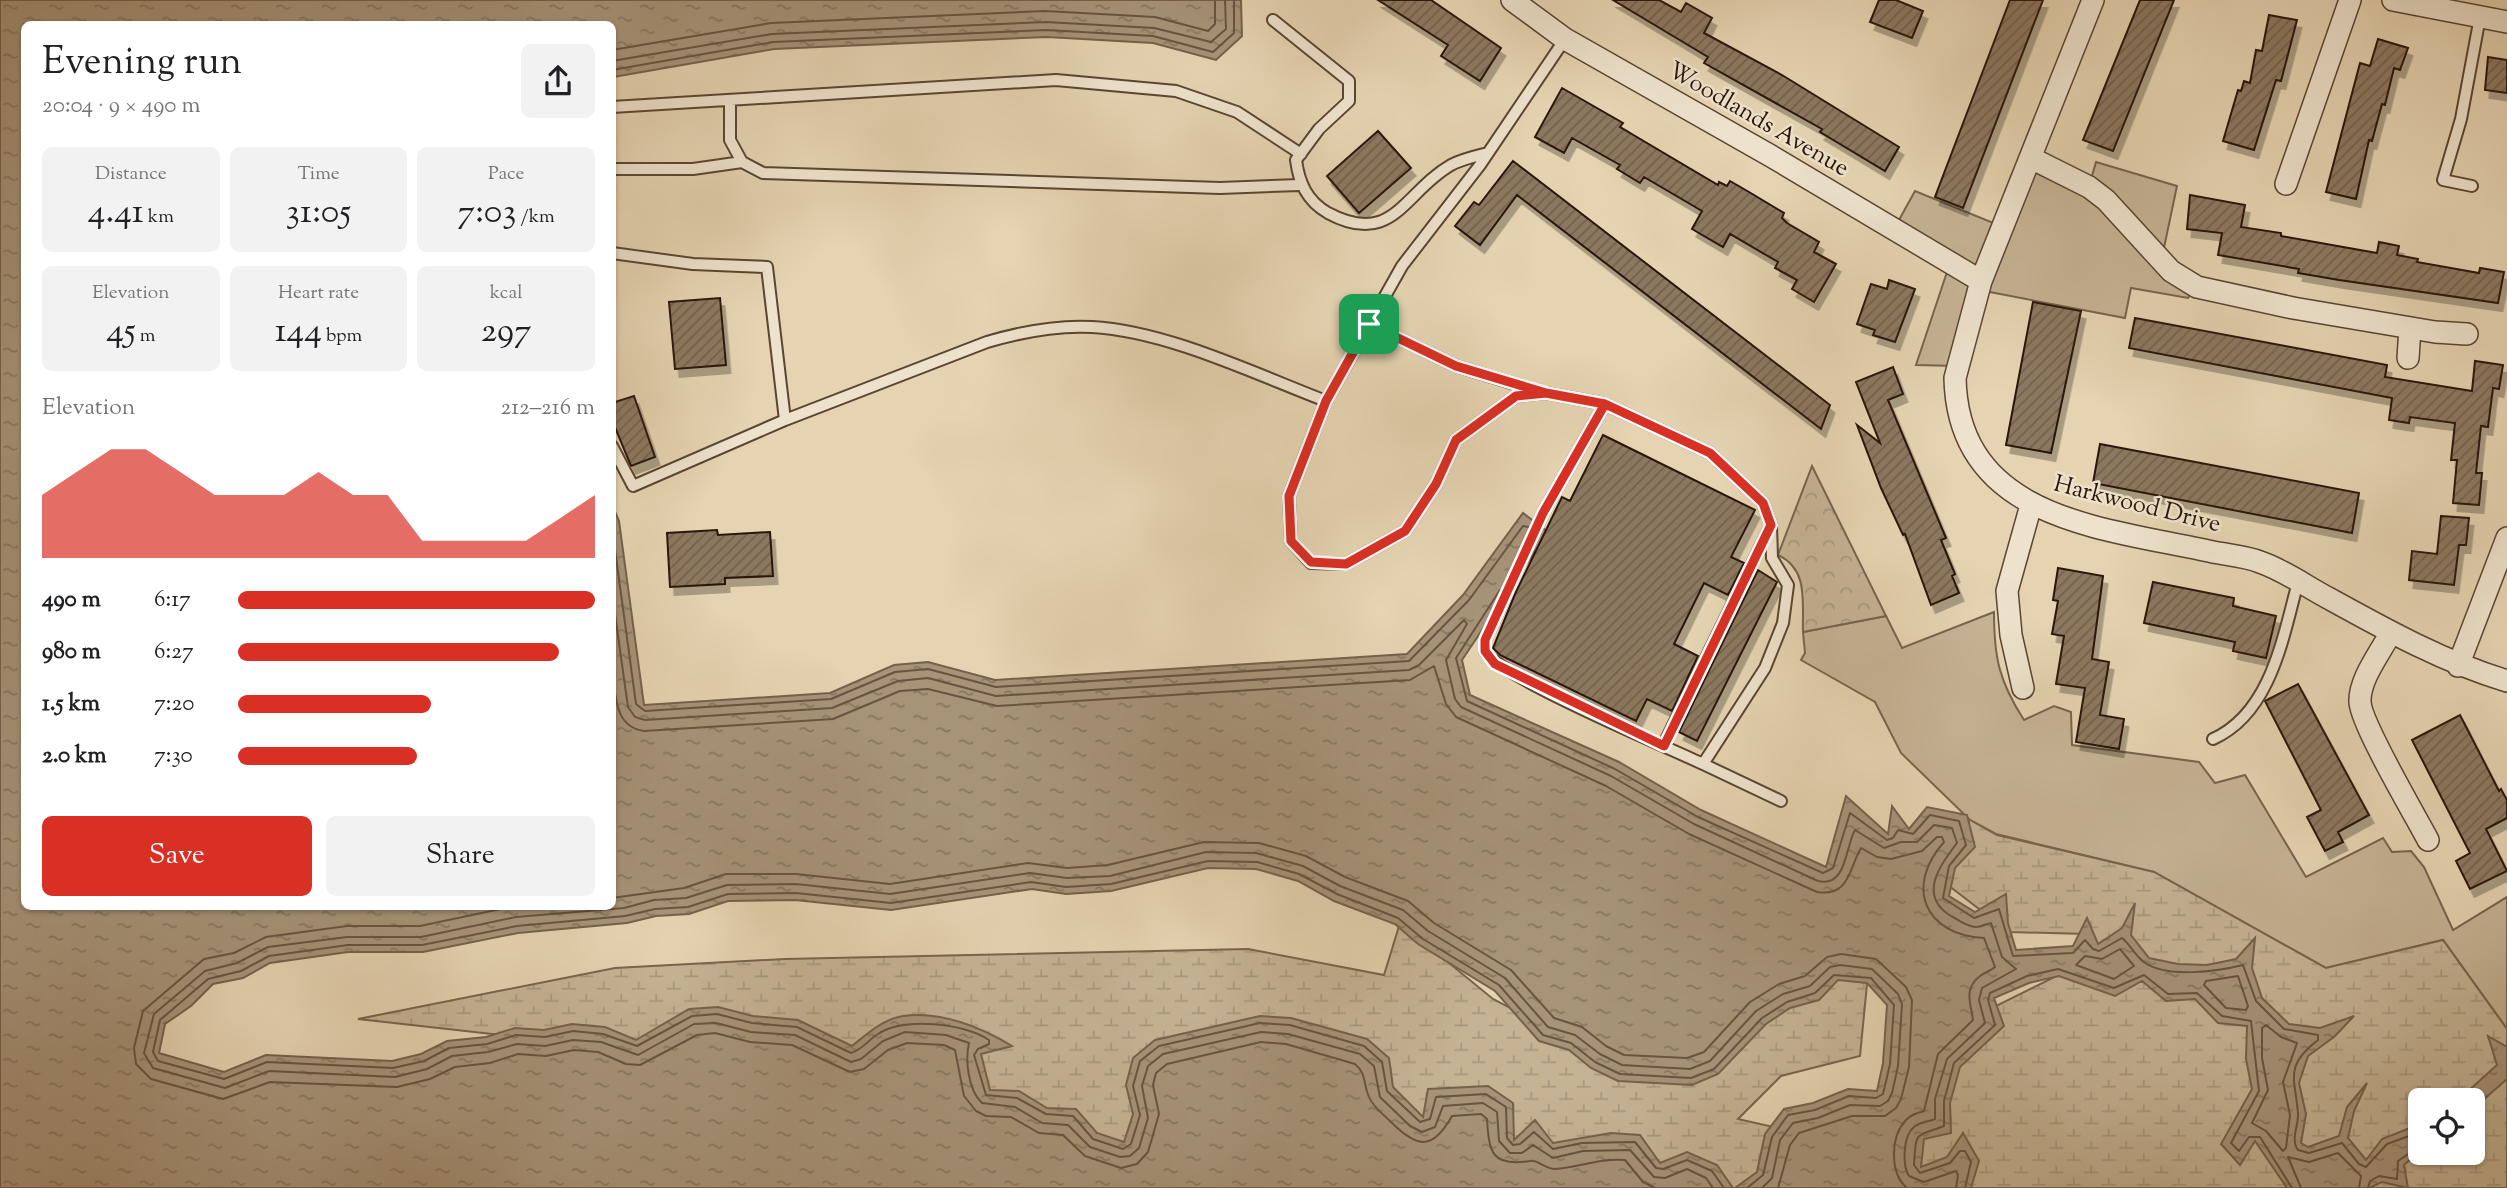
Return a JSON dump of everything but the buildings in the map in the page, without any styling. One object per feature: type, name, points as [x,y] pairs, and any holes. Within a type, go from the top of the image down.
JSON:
[{"type":"street","name":"Woodlands Avenue","points":[[1512,0],[1566,39],[1771,156],[1981,281]]},
{"type":"street","name":"Harkwood Drive","points":[[2093,0],[1981,281],[1955,378],[1955,395],[1968,438],[1988,473],[2031,505],[2069,520],[2260,562],[2458,666],[2507,681]]},
{"type":"street","points":[[2286,184],[2350,0]]},
{"type":"street","points":[[2393,0],[2507,22]]},
{"type":"street","points":[[2031,158],[2089,187],[2106,200],[2171,271],[2197,287],[2293,308],[2410,328],[2467,334]]},
{"type":"street","points":[[2408,358],[2410,328]]},
{"type":"street","points":[[2024,688],[2011,635],[2007,591],[2031,505]]},
{"type":"street","points":[[2458,666],[2507,538]]},
{"type":"street","points":[[2391,632],[2365,680],[2360,703],[2376,742],[2428,840]]},
{"type":"lane","points":[[2472,186],[2443,180],[2461,119],[2480,17]]},
{"type":"lane","points":[[1273,20],[1349,81],[1349,101],[1319,129],[1296,160],[1299,185],[1320,208],[1348,223],[1376,225],[1397,214],[1452,164],[1488,153]]},
{"type":"lane","points":[[1546,393],[1516,396],[1456,440],[1436,484],[1405,531],[1346,564],[1311,562],[1291,541],[1289,496],[1326,401],[1402,266],[1488,153],[1566,39]]},
{"type":"lane","points":[[616,107],[835,92],[1069,81],[1175,91],[1198,98],[1237,112],[1301,154]]},
{"type":"lane","points":[[730,101],[730,140],[742,162],[763,173],[1220,188],[1299,185]]},
{"type":"lane","points":[[616,169],[693,169],[742,162]]},
{"type":"lane","points":[[616,254],[692,264],[767,267],[785,420]]},
{"type":"lane","points":[[1369,324],[1456,366],[1546,393],[1605,404],[1710,453],[1763,503],[1771,525],[1772,558],[1788,585],[1783,624],[1765,668],[1703,764]]},
{"type":"lane","points":[[616,454],[633,486],[785,420],[1015,334],[1091,327],[1136,333],[1193,351],[1326,401]]},
{"type":"lane","points":[[1605,404],[1543,513],[1485,640],[1485,651],[1495,664],[1781,801]]},
{"type":"lane","points":[[1664,746],[1771,525]]},
{"type":"lane","points":[[2213,739],[2228,732],[2272,676],[2298,582]]},
{"type":"green space","points":[[2031,158],[2089,186],[2096,162],[2177,186],[2161,262],[2197,287],[2188,298],[2131,288],[2125,318],[1979,290],[1958,366],[1916,365],[1950,263],[1894,229],[1915,191],[2003,227]]},
{"type":"green space","points":[[1812,466],[1886,616],[1803,632],[1803,598],[1799,578],[1788,561],[1778,555]]},
{"type":"green space","points":[[1994,612],[1995,643],[2000,669],[2024,720],[2054,706],[2071,712],[2072,745],[2199,762],[2215,783],[2245,775],[2306,877],[2383,838],[2392,852],[2411,851],[2424,867],[2453,930],[2507,897],[2507,1029],[2443,940],[2326,968],[2154,872],[1996,834],[1970,820],[1901,753],[1875,702],[1801,660],[1805,653],[1803,632],[1886,616],[1902,648]]},
{"type":"green space","points":[[1970,820],[1997,835],[2154,872],[2326,968],[2443,940],[2507,1029],[2507,1188],[619,1188],[519,1037],[358,1019],[615,968],[785,959],[1248,949],[1384,975],[1400,923],[1493,999],[1634,1073],[1815,963],[1868,974],[1860,1056],[1781,1076],[1738,1119],[1800,1133],[1907,1146],[1996,1006],[2077,966],[2086,934],[2009,932],[1931,872]]},
{"type":"water","points":[[0,0],[1241,0],[1242,36],[1216,60],[1153,43],[1047,37],[774,49],[616,76],[616,21],[21,21],[21,910],[616,910],[616,514],[644,705],[830,693],[894,665],[928,662],[995,680],[1407,654],[1463,595],[1523,513],[1548,532],[1462,660],[1470,695],[1619,762],[1701,810],[1826,867],[1846,796],[1888,834],[1892,806],[1909,829],[1927,807],[1967,815],[1975,847],[1955,868],[1949,896],[1975,912],[2006,894],[2008,923],[2016,950],[2073,946],[2087,918],[2098,944],[2122,928],[2135,903],[2131,935],[2149,958],[2178,964],[2207,965],[2236,959],[2255,938],[2252,968],[2262,998],[2289,1024],[2320,1028],[2354,1016],[2334,1037],[2308,1056],[2299,1083],[2306,1114],[2301,1143],[2308,1147],[2339,1136],[2347,1107],[2367,1083],[2354,1111],[2348,1138],[2366,1160],[2382,1139],[2408,1129],[2408,1162],[2404,1165],[2408,1188],[2382,1182],[2369,1188],[2287,1188],[2255,1141],[2240,1165],[2221,1144],[2252,1089],[2246,1059],[2247,1026],[2218,1023],[2195,999],[2166,1001],[2142,981],[2115,996],[2059,976],[2029,983],[1994,998],[2004,1026],[1960,1067],[1950,1103],[1951,1133],[1924,1139],[1921,1167],[1947,1157],[1963,1133],[1979,1161],[1971,1188],[1735,1188],[1757,1172],[1765,1134],[1784,1109],[1813,1103],[1848,1089],[1877,1091],[1883,1063],[1887,1005],[1867,983],[1838,980],[1819,1000],[1790,1008],[1766,1024],[1718,1074],[1692,1085],[1618,1081],[1591,1068],[1569,1050],[1539,1041],[1495,991],[1418,944],[1395,924],[1334,901],[1298,881],[1256,869],[1208,868],[1111,891],[1066,894],[1032,889],[891,910],[795,900],[728,901],[689,914],[518,933],[423,952],[348,952],[270,963],[243,978],[213,984],[191,1006],[165,1024],[159,1053],[224,1072],[266,1055],[392,1061],[421,1054],[447,1041],[486,1037],[515,1028],[544,1030],[572,1024],[605,1027],[636,1040],[689,1009],[718,1007],[753,1016],[798,1020],[852,1046],[889,1020],[903,1016],[932,1016],[974,1027],[1012,1046],[981,1054],[990,1090],[1019,1091],[1047,1108],[1076,1109],[1097,1133],[1124,1142],[1133,1114],[1126,1085],[1133,1058],[1155,1040],[1260,1016],[1291,1018],[1367,1039],[1389,1058],[1393,1087],[1423,1117],[1428,1089],[1488,1086],[1513,1103],[1514,1140],[1535,1120],[1553,1143],[1611,1133],[1640,1135],[1660,1163],[1687,1152],[1717,1165],[1733,1188],[0,1188]]},
{"type":"water","points":[[2488,1036],[2507,1047],[2507,1079],[2485,1098],[2485,1088],[2471,1088],[2497,1065]]},
{"type":"route","points":[[1369,324],[1326,401],[1289,496],[1291,541],[1311,562],[1346,564],[1405,531],[1436,484],[1456,440],[1516,396],[1546,393],[1605,404],[1710,453],[1763,503],[1771,525],[1664,746],[1495,664],[1485,651],[1485,640],[1543,513],[1605,404],[1546,393],[1456,366],[1369,324]]}]
